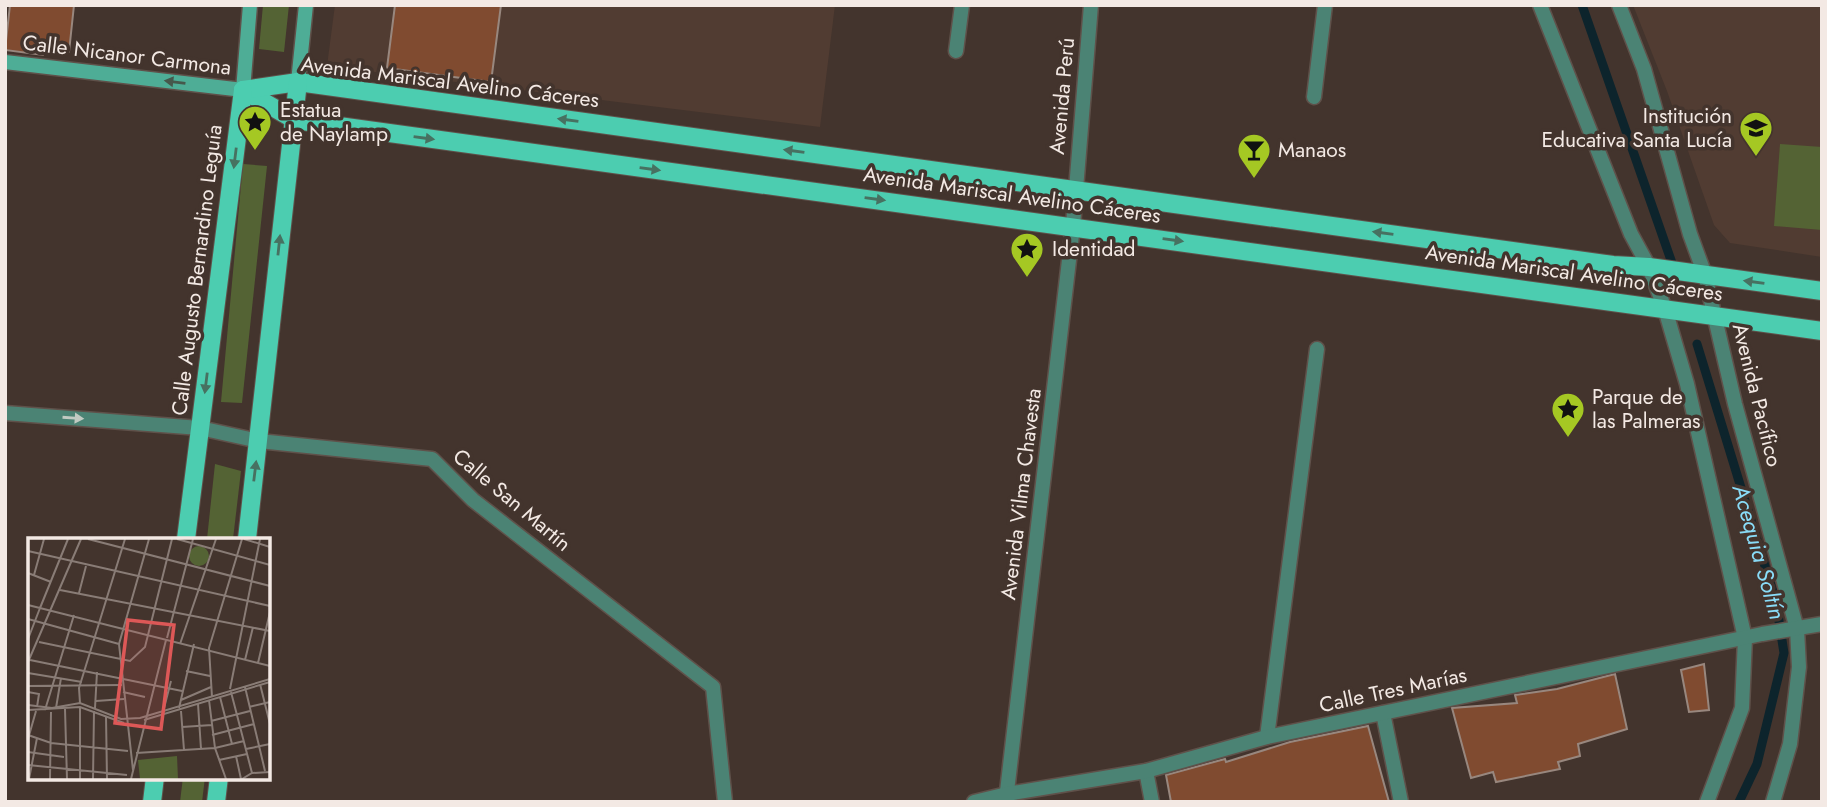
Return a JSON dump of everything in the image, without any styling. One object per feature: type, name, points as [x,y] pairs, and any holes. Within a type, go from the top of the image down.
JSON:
[{"type":"main road","name":"Avenida Mariscal Avelino Cáceres","points":[[243,90],[298,82],[1614,265],[1649,267],[1822,291]]},
{"type":"main road","points":[[247,538],[298,82]]},
{"type":"main road","name":"Avenida Mariscal Avelino Cáceres","points":[[243,90],[295,120],[1822,331]]},
{"type":"main road","name":"Calle Augusto Bernardino Leguía","points":[[186,538],[243,90]]},
{"type":"main road","points":[[152,802],[155,779]]},
{"type":"main road","points":[[216,802],[219,779]]},
{"type":"street","name":"Calle Augusto Bernardino Leguía","points":[[243,90],[250,5]]},
{"type":"street","points":[[298,82],[306,5]]},
{"type":"street","points":[[956,51],[962,5]]},
{"type":"street","name":"Avenida Perú","points":[[1074,190],[1091,5]]},
{"type":"street","points":[[1314,96],[1325,5]]},
{"type":"street","points":[[1540,5],[1631,234],[1649,267],[1665,309],[1687,384],[1745,638],[1742,708],[1707,802]]},
{"type":"street","name":"Avenida Pacífico","points":[[1619,5],[1644,69],[1716,316],[1735,404],[1793,629],[1799,667],[1790,744],[1773,802]]},
{"type":"street","name":"Calle Nicanor Carmona","points":[[5,62],[243,90]]},
{"type":"street","name":"Avenida Vilma Chavesta","points":[[1007,798],[1073,226],[1074,190]]},
{"type":"street","points":[[1267,737],[1317,349]]},
{"type":"street","name":"Calle San Martín","points":[[5,413],[200,428],[258,441],[432,459],[474,500],[713,687],[725,802]]},
{"type":"street","name":"Calle Tres Marías","points":[[974,802],[1146,771],[1267,737],[1762,634],[1822,624]]},
{"type":"street","points":[[1383,713],[1401,802]]},
{"type":"street","points":[[1146,771],[1153,802]]},
{"type":"shaded area","points":[[335,5],[835,5],[820,127],[327,66]]},
{"type":"shaded area","name":"Institución Educativa Santa Lucía","points":[[1633,5],[1822,5],[1822,257],[1730,243],[1714,225],[1667,91]]},
{"type":"green space","points":[[263,5],[289,5],[284,52],[259,49]]},
{"type":"green space","points":[[1780,144],[1822,147],[1822,230],[1774,226]]},
{"type":"green space","points":[[243,164],[267,166],[242,403],[221,402]]},
{"type":"green space","points":[[215,464],[241,471],[233,538],[207,538]]},
{"type":"green space","points":[[183,779],[205,779],[202,802],[180,802]]},
{"type":"building","points":[[10,5],[74,5],[69,52],[44,49],[43,55],[5,50]]},
{"type":"building","points":[[395,5],[501,5],[491,82],[387,68]]},
{"type":"building","points":[[1704,664],[1709,710],[1689,712],[1681,670]]},
{"type":"building","points":[[1615,674],[1627,729],[1578,744],[1580,756],[1558,762],[1560,769],[1496,782],[1493,772],[1471,778],[1452,708],[1517,703],[1515,695],[1557,689]]},
{"type":"building","points":[[1368,726],[1389,802],[1171,802],[1166,775],[1225,759],[1226,762],[1290,742]]},
{"type":"waterway","name":"Acequia Soltín","points":[[1582,5],[1672,263]]},
{"type":"waterway","name":"Acequia Soltín","points":[[1697,344],[1776,602],[1784,653],[1757,764],[1739,802]]},
{"type":"place","name":"Estatua de Naylamp","points":[[255,152]]},
{"type":"place","name":"Institución Educativa Santa Lucía","points":[[1756,158]]},
{"type":"place","name":"Manaos","points":[[1254,180]]},
{"type":"place","name":"Identidad","points":[[1027,279]]},
{"type":"place","name":"Parque de las Palmeras","points":[[1568,439]]}]
